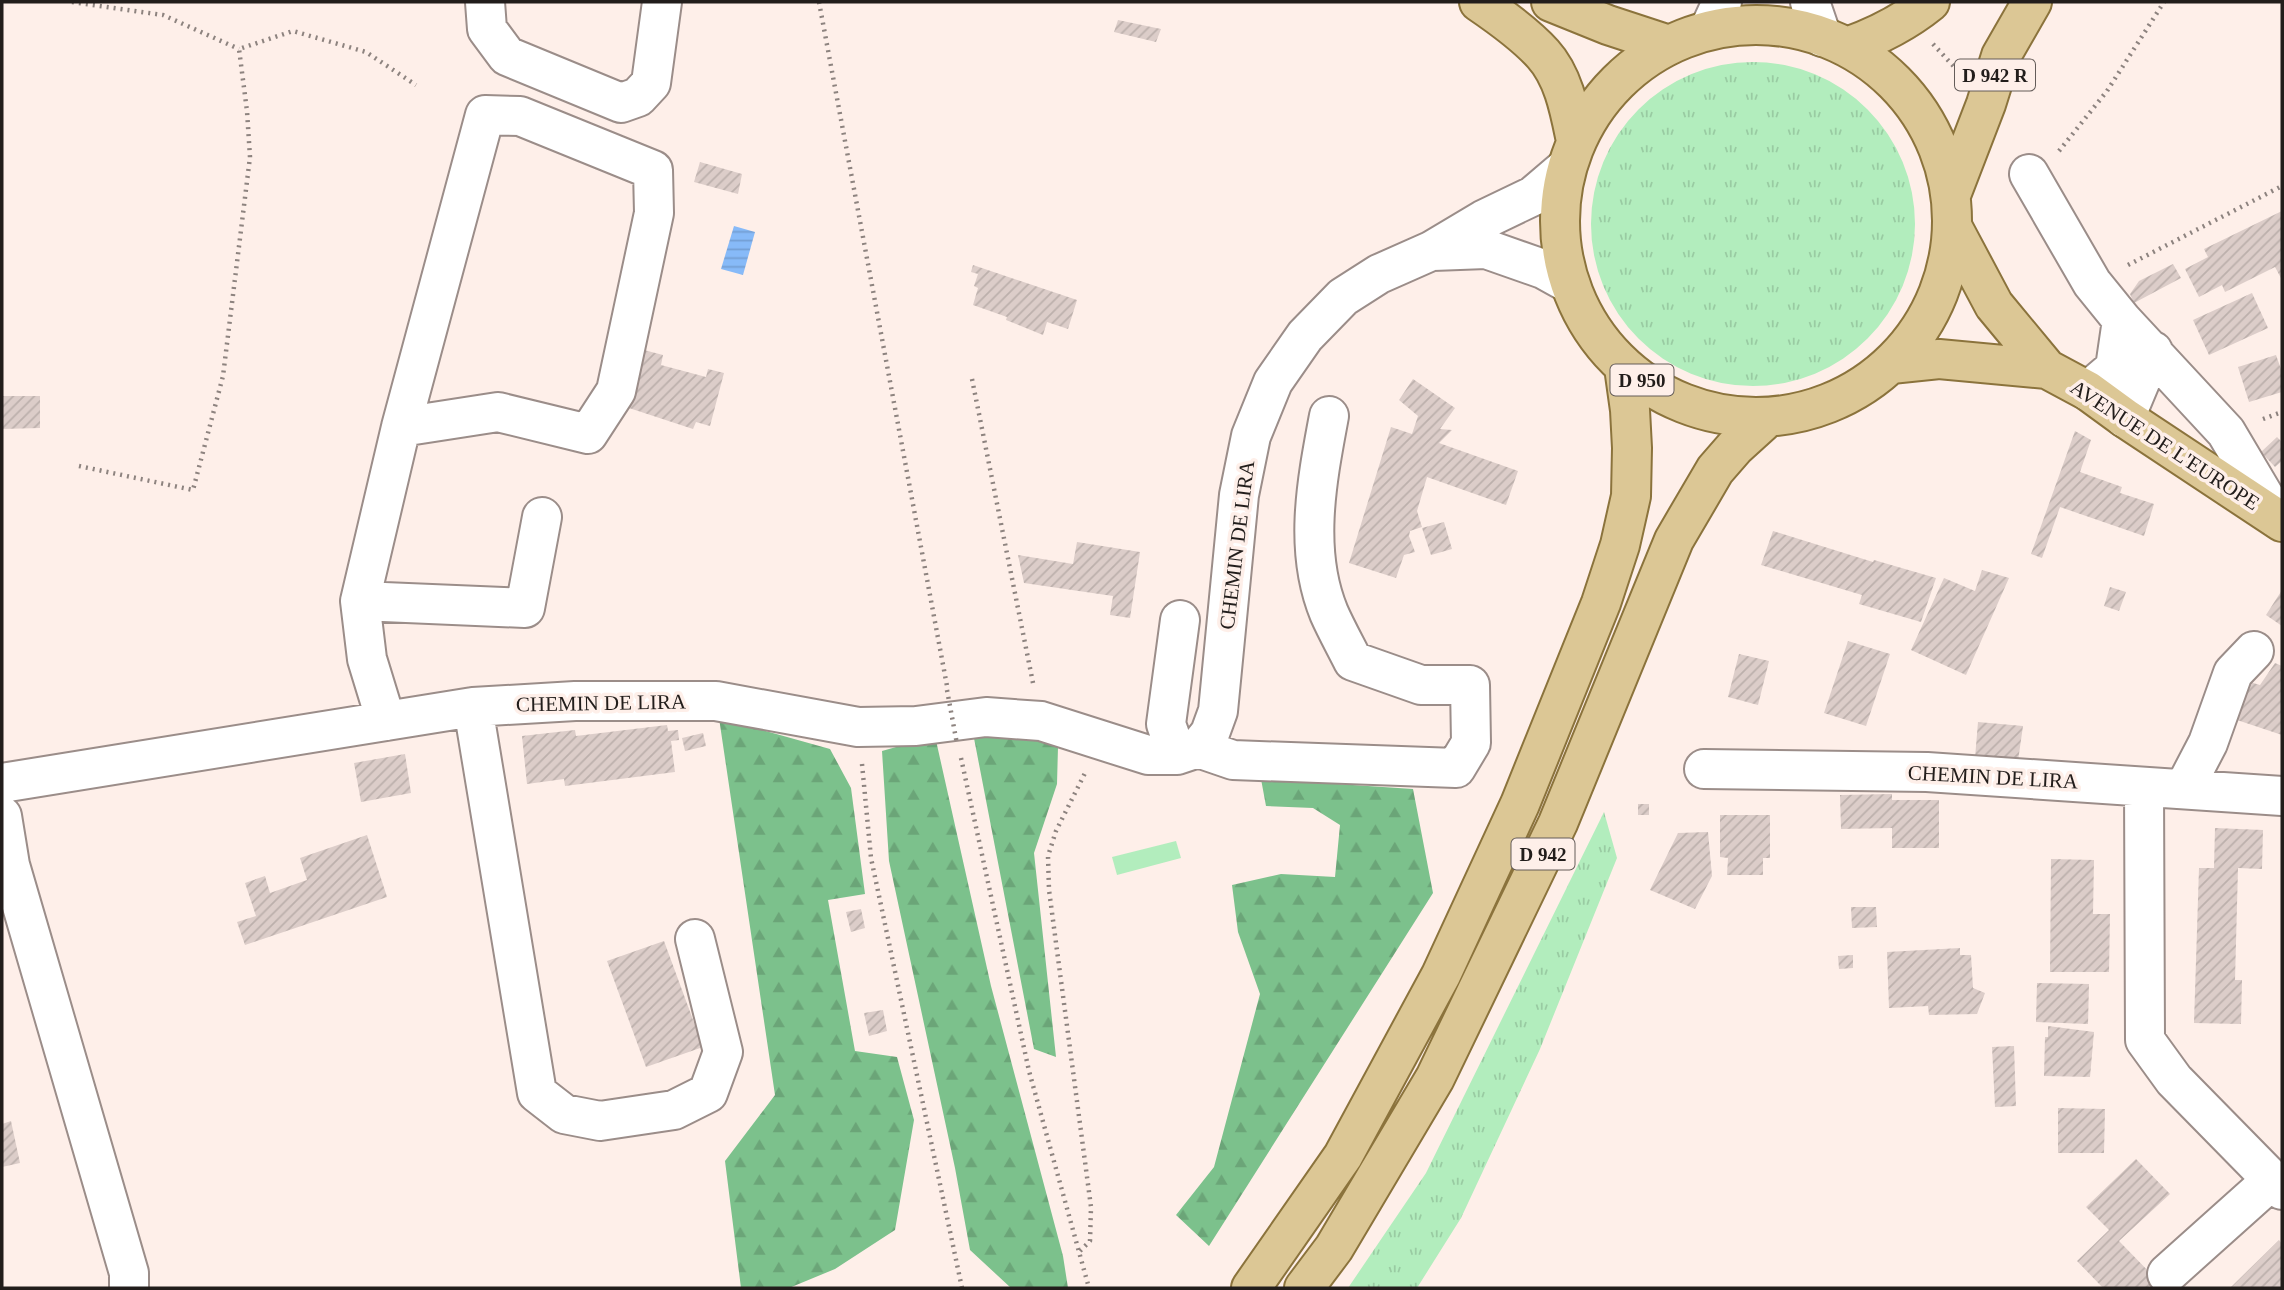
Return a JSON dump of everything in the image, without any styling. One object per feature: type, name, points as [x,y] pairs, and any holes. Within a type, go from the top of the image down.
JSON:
[{"type":"main road","name":"D 950","points":[[1479,2],[1544,55],[1567,101],[1572,154]]},
{"type":"main road","points":[[1551,2],[1669,45]]},
{"type":"main road","points":[[1826,29],[1878,36],[1910,18],[1930,2]]},
{"type":"main road","name":"D 942 R","points":[[1952,211],[1967,152],[2001,56],[2032,2]]},
{"type":"main road","name":"D 950","points":[[1716,16],[1747,26],[1826,29],[1879,68],[1905,94],[1927,124],[1942,159],[1952,211],[1944,278],[1923,324],[1891,364],[1854,391],[1813,409],[1768,417],[1729,415],[1691,406],[1656,390],[1624,367],[1601,343],[1589,324],[1570,284],[1561,246],[1560,206],[1572,154],[1600,102],[1631,70],[1669,45],[1716,16]]},
{"type":"main road","name":"AVENUE DE L'EUROPE","points":[[1952,211],[1972,268],[1994,305],[2047,369],[2088,391],[2279,520]]},
{"type":"main road","name":"AVENUE DE L'EUROPE","points":[[1891,364],[1939,359],[2047,369]]},
{"type":"main road","name":"D 942","points":[[1251,1288],[1343,1156],[1441,975],[1520,804],[1601,603],[1620,545],[1630,496],[1632,449],[1624,367]]},
{"type":"main road","name":"D 942","points":[[1304,1288],[1334,1248],[1435,1078],[1558,824],[1674,541],[1715,470],[1735,447],[1768,417]]},
{"type":"street","points":[[485,2],[487,29],[508,56],[621,103],[638,97],[650,83],[662,2]]},
{"type":"street","points":[[386,722],[367,659],[360,601],[401,427],[485,115],[520,116],[653,170],[654,213],[616,391],[588,433],[498,412],[401,427]]},
{"type":"street","points":[[1431,251],[1483,220],[1533,196],[1572,154]]},
{"type":"street","points":[[2034,181],[2092,283],[2122,320],[2226,432],[2279,520]]},
{"type":"street","points":[[1431,251],[1486,249],[1543,269],[1570,284]]},
{"type":"street","name":"CHEMIN DE LIRA","points":[[1187,751],[1210,733],[1218,711],[1240,495],[1251,436],[1273,382],[1305,336],[1343,297],[1379,274],[1431,251]]},
{"type":"street","points":[[2088,391],[2115,368],[2122,320]]},
{"type":"street","points":[[2125,418],[2153,351]]},
{"type":"street","name":"CHEMIN DE LIRA","points":[[2,783],[473,707],[575,701],[716,701],[858,727],[916,726],[986,717],[1041,722],[1148,755],[1187,751],[1233,760],[1456,768],[1471,743],[1470,685],[1421,685],[1353,661],[1328,611],[1315,557],[1315,493],[1329,416]]},
{"type":"street","points":[[360,601],[524,608],[542,517]]},
{"type":"street","points":[[1180,620],[1166,724],[1187,751]]},
{"type":"street","points":[[2184,789],[2208,743],[2233,673],[2254,651]]},
{"type":"street","points":[[473,707],[537,1093],[564,1114],[600,1121],[674,1110],[708,1093],[723,1052],[695,939]]},
{"type":"street","name":"CHEMIN DE LIRA","points":[[1704,769],[1927,772],[2282,796]]},
{"type":"street","points":[[2144,787],[2145,1040],[2174,1080],[2277,1185],[2167,1274]]},
{"type":"street","points":[[2,816],[10,864],[129,1273],[129,1288]]},
{"type":"path","points":[[72,2],[163,15],[239,48],[293,31],[366,52],[415,85]]},
{"type":"path","points":[[819,2],[957,744],[1029,1071],[1089,1288]]},
{"type":"path","points":[[2034,181],[2107,91],[2164,2]]},
{"type":"path","points":[[79,467],[193,490],[223,376],[250,157],[239,48]]},
{"type":"path","points":[[2092,283],[2282,186]]},
{"type":"path","points":[[972,379],[1041,722]]},
{"type":"path","points":[[858,727],[871,858],[962,1288]]},
{"type":"path","points":[[1080,1251],[1090,1241],[1091,1207],[1049,890],[1048,856],[1056,831],[1101,741]]},
{"type":"green space","points":[[1737,62],[1769,62],[1800,69],[1830,81],[1856,98],[1879,121],[1903,162],[1912,192],[1915,224],[1912,256],[1896,301],[1879,327],[1856,350],[1830,367],[1800,379],[1769,386],[1737,386],[1706,379],[1676,367],[1650,350],[1627,327],[1610,301],[1598,271],[1591,240],[1591,208],[1598,177],[1610,147],[1627,121],[1650,98],[1676,81],[1706,69]]},
{"type":"green space","points":[[719,718],[830,749],[851,788],[865,894],[828,900],[855,1051],[897,1057],[914,1120],[895,1230],[835,1269],[789,1288],[741,1288],[725,1161],[775,1095]]},
{"type":"green space","points":[[1011,728],[1058,747],[1057,784],[1034,853],[1056,1057],[1034,1049],[973,733]]},
{"type":"green space","points":[[935,736],[991,986],[1063,1256],[1068,1288],[1011,1288],[970,1250],[889,861],[882,751]]},
{"type":"green space","points":[[1261,779],[1413,789],[1433,893],[1209,1246],[1176,1215],[1214,1167],[1260,994],[1238,932],[1232,885],[1281,874],[1335,877],[1340,825],[1313,808],[1266,806]]},
{"type":"green space","points":[[1604,812],[1617,858],[1540,1049],[1461,1218],[1417,1288],[1348,1288],[1426,1173]]},
{"type":"green space","points":[[1176,841],[1181,858],[1117,875],[1112,857]]},
{"type":"water","points":[[734,226],[755,232],[743,275],[721,269]]},
{"type":"building","points":[[1118,20],[1161,29],[1156,42],[1114,32]]},
{"type":"building","points":[[700,162],[742,174],[738,194],[694,182]]},
{"type":"building","points":[[2282,211],[2282,280],[2275,267],[2225,292],[2222,285],[2199,297],[2185,269],[2208,257],[2204,249]]},
{"type":"building","points":[[2173,264],[2181,278],[2134,303],[2130,294],[2139,281]]},
{"type":"building","points":[[973,265],[1077,300],[1068,329],[1047,322],[1043,335],[1006,320],[1007,317],[973,305],[978,288],[974,286],[978,274],[971,272]]},
{"type":"building","points":[[2252,293],[2268,328],[2209,355],[2193,320]]},
{"type":"building","points":[[644,350],[663,355],[661,365],[706,377],[708,369],[724,373],[710,426],[696,422],[693,429],[629,408]]},
{"type":"building","points":[[2276,355],[2282,372],[2282,392],[2249,402],[2238,367]]},
{"type":"building","points":[[1413,379],[1455,408],[1440,429],[1452,430],[1439,443],[1518,471],[1506,505],[1427,477],[1417,511],[1422,527],[1410,531],[1409,536],[1415,552],[1404,555],[1396,578],[1349,563],[1391,427],[1412,434],[1418,416],[1399,400]]},
{"type":"building","points":[[2,396],[40,396],[40,428],[2,429]]},
{"type":"building","points":[[2075,431],[2091,440],[2080,472],[2122,487],[2120,493],[2154,504],[2144,536],[2060,507],[2042,558],[2031,554]]},
{"type":"building","points":[[2277,437],[2282,442],[2282,461],[2275,467],[2261,452]]},
{"type":"building","points":[[1444,522],[1452,549],[1431,555],[1422,528]]},
{"type":"building","points":[[1773,531],[1936,578],[1921,622],[1859,604],[1862,595],[1761,565]]},
{"type":"building","points":[[1077,542],[1140,552],[1130,618],[1110,615],[1113,596],[1024,583],[1018,555],[1073,564]]},
{"type":"building","points":[[1982,570],[2009,578],[1966,675],[1911,650],[1944,578],[1975,591]]},
{"type":"building","points":[[2110,587],[2126,592],[2119,611],[2104,606]]},
{"type":"building","points":[[2282,590],[2282,626],[2266,615]]},
{"type":"building","points":[[1848,641],[1890,654],[1866,726],[1824,713]]},
{"type":"building","points":[[1739,654],[1769,661],[1758,705],[1728,697]]},
{"type":"building","points":[[2275,663],[2282,666],[2282,735],[2231,718],[2243,680],[2260,685]]},
{"type":"building","points":[[1978,722],[2023,726],[2018,761],[1975,758]]},
{"type":"building","points":[[667,725],[668,731],[678,730],[679,740],[671,741],[675,772],[565,786],[564,779],[527,784],[522,736],[575,730],[576,736]]},
{"type":"building","points":[[703,733],[706,746],[685,751],[682,738]]},
{"type":"building","points":[[405,754],[411,793],[361,802],[354,763]]},
{"type":"building","points":[[1892,794],[1892,800],[1939,800],[1939,848],[1892,848],[1892,828],[1841,829],[1840,795]]},
{"type":"building","points":[[1638,804],[1649,804],[1649,815],[1638,815]]},
{"type":"building","points":[[1720,815],[1770,815],[1770,858],[1763,858],[1763,875],[1727,875],[1728,858],[1720,857]]},
{"type":"building","points":[[2215,828],[2263,830],[2262,869],[2238,868],[2235,980],[2242,980],[2241,1024],[2194,1023],[2199,868],[2214,868]]},
{"type":"building","points":[[1708,832],[1712,876],[1695,909],[1650,890],[1678,833]]},
{"type":"building","points":[[367,835],[387,897],[245,945],[237,922],[256,916],[245,883],[265,876],[270,893],[307,880],[300,858]]},
{"type":"building","points":[[2051,859],[2094,860],[2093,914],[2110,914],[2109,972],[2050,972]]},
{"type":"building","points":[[1851,907],[1876,907],[1877,927],[1852,928]]},
{"type":"building","points":[[861,909],[865,928],[851,932],[846,912]]},
{"type":"building","points":[[664,941],[703,1047],[646,1067],[607,961]]},
{"type":"building","points":[[1960,948],[1960,955],[1971,955],[1973,988],[1985,993],[1977,1014],[1929,1015],[1928,1006],[1889,1008],[1887,952]]},
{"type":"building","points":[[1853,955],[1853,968],[1839,969],[1838,956]]},
{"type":"building","points":[[2037,983],[2089,984],[2088,1024],[2036,1022]]},
{"type":"building","points":[[883,1010],[887,1031],[869,1036],[864,1013]]},
{"type":"building","points":[[2048,1026],[2094,1032],[2090,1077],[2044,1076],[2045,1037],[2048,1037]]},
{"type":"building","points":[[2014,1046],[2016,1106],[1995,1107],[1992,1047]]},
{"type":"building","points":[[2058,1108],[2105,1109],[2104,1153],[2058,1153]]},
{"type":"building","points":[[11,1121],[20,1163],[2,1167],[2,1124]]},
{"type":"building","points":[[2136,1159],[2170,1194],[2119,1241],[2157,1280],[2149,1288],[2103,1288],[2077,1261],[2109,1230],[2086,1207]]},
{"type":"building","points":[[2279,1240],[2282,1244],[2282,1288],[2230,1288]]}]
